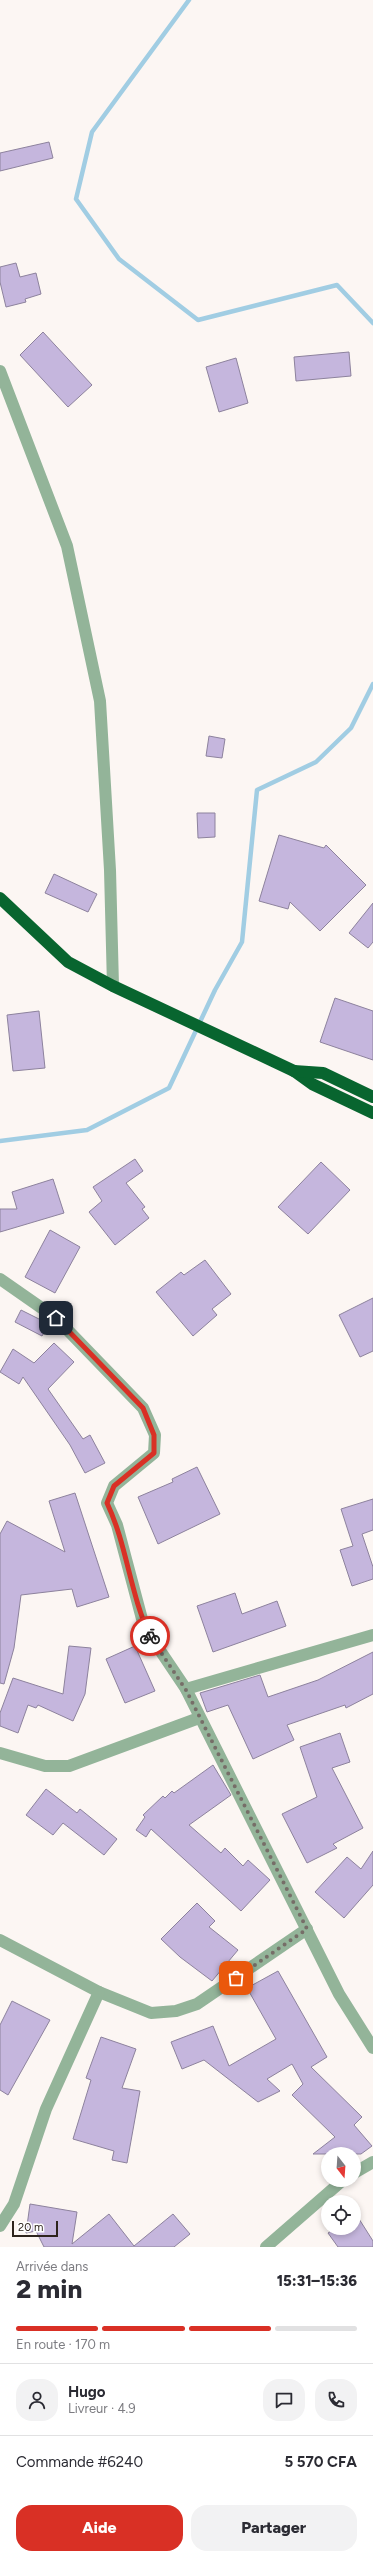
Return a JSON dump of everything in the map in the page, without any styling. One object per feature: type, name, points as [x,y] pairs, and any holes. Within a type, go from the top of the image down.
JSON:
[{"type":"highway","points":[[0,898],[68,962],[113,986],[225,1037],[294,1071],[312,1084],[373,1113]]},
{"type":"highway","points":[[294,1071],[322,1073],[373,1097]]},
{"type":"street","points":[[0,371],[67,546],[100,701],[110,870],[113,986]]},
{"type":"street","points":[[0,1279],[56,1318],[143,1408],[154,1435],[154,1453],[114,1486],[107,1503],[117,1526],[142,1619],[151,1637],[186,1690],[339,1994],[373,2048]]},
{"type":"street","points":[[186,1690],[373,1635]]},
{"type":"street","points":[[0,1753],[45,1766],[69,1766],[199,1718]]},
{"type":"street","points":[[0,1940],[99,1992],[151,2013],[176,2011],[197,2004],[307,1929]]},
{"type":"street","points":[[0,2226],[14,2204],[46,2109],[99,1992]]},
{"type":"street","points":[[361,2169],[373,2162]]},
{"type":"street","points":[[266,2247],[335,2187]]},
{"type":"building","points":[[49,142],[53,158],[0,171],[0,153]]},
{"type":"building","points":[[16,263],[20,277],[36,273],[41,294],[25,299],[26,302],[6,307],[0,282],[0,267]]},
{"type":"building","points":[[43,332],[92,385],[68,407],[20,355]]},
{"type":"building","points":[[349,352],[351,376],[296,381],[294,357]]},
{"type":"building","points":[[236,358],[248,403],[219,412],[206,367]]},
{"type":"building","points":[[209,736],[225,739],[222,758],[206,756]]},
{"type":"building","points":[[197,813],[215,813],[215,837],[198,838]]},
{"type":"building","points":[[279,835],[324,848],[326,845],[366,885],[320,931],[290,902],[288,909],[259,901]]},
{"type":"building","points":[[54,874],[97,894],[88,912],[45,893]]},
{"type":"building","points":[[373,903],[373,942],[368,948],[349,933]]},
{"type":"building","points":[[335,998],[373,1011],[373,1060],[320,1042]]},
{"type":"building","points":[[39,1011],[45,1068],[13,1071],[7,1015]]},
{"type":"building","points":[[135,1159],[143,1171],[126,1183],[145,1207],[142,1209],[149,1218],[115,1245],[89,1212],[102,1201],[93,1187]]},
{"type":"building","points":[[321,1162],[350,1190],[308,1234],[278,1207]]},
{"type":"building","points":[[53,1179],[64,1213],[0,1232],[0,1209],[17,1209],[12,1192]]},
{"type":"building","points":[[50,1230],[80,1247],[55,1293],[25,1277]]},
{"type":"building","points":[[205,1260],[231,1294],[212,1309],[217,1315],[193,1336],[156,1292],[181,1272],[184,1275]]},
{"type":"building","points":[[373,1298],[373,1351],[360,1357],[339,1315]]},
{"type":"building","points":[[21,1310],[49,1324],[42,1336],[15,1322]]},
{"type":"building","points":[[54,1343],[74,1362],[48,1389],[83,1439],[90,1435],[105,1463],[85,1473],[70,1445],[23,1377],[19,1384],[0,1372],[13,1349],[34,1363]]},
{"type":"building","points":[[197,1467],[220,1514],[158,1544],[138,1497],[173,1482],[172,1479]]},
{"type":"building","points":[[75,1493],[109,1597],[77,1607],[72,1589],[21,1595],[14,1648],[4,1684],[0,1683],[0,1534],[7,1521],[65,1552],[49,1501]]},
{"type":"building","points":[[373,1499],[373,1530],[362,1534],[373,1567],[373,1579],[352,1586],[340,1550],[353,1546],[341,1509]]},
{"type":"building","points":[[235,1593],[242,1614],[277,1601],[286,1626],[213,1652],[197,1606]]},
{"type":"building","points":[[69,1646],[91,1648],[85,1694],[73,1721],[38,1705],[36,1708],[28,1705],[18,1733],[0,1726],[0,1713],[13,1678],[63,1694]]},
{"type":"building","points":[[135,1646],[155,1691],[125,1703],[106,1659]]},
{"type":"building","points":[[373,1652],[373,1694],[346,1708],[345,1705],[287,1725],[294,1740],[253,1759],[228,1705],[207,1712],[200,1693],[260,1675],[268,1697],[318,1680]]},
{"type":"building","points":[[340,1733],[350,1762],[332,1768],[363,1828],[333,1844],[337,1848],[307,1863],[282,1814],[317,1797],[300,1747]]},
{"type":"building","points":[[213,1765],[231,1795],[189,1825],[221,1853],[225,1848],[243,1866],[248,1860],[270,1880],[241,1911],[151,1829],[146,1837],[136,1830],[145,1817],[143,1815],[163,1796],[165,1798],[172,1791],[174,1793]]},
{"type":"building","points":[[46,1789],[77,1813],[80,1809],[117,1839],[104,1855],[63,1823],[53,1835],[26,1815]]},
{"type":"building","points":[[373,1851],[373,1885],[344,1918],[315,1892],[347,1857],[361,1869]]},
{"type":"building","points":[[197,1903],[215,1921],[209,1927],[238,1950],[212,1981],[180,1957],[161,1939]]},
{"type":"building","points":[[278,1971],[327,2057],[311,2067],[362,2117],[354,2125],[372,2146],[361,2154],[361,2147],[322,2147],[335,2137],[292,2095],[303,2084],[292,2064],[267,2079],[280,2091],[258,2102],[204,2060],[182,2069],[171,2042],[213,2026],[229,2066],[276,2039],[247,1988]]},
{"type":"building","points":[[12,2001],[50,2020],[8,2095],[0,2090],[0,2025]]},
{"type":"building","points":[[101,2037],[136,2049],[122,2088],[140,2091],[127,2163],[112,2160],[114,2151],[73,2139],[91,2080],[86,2078]]},
{"type":"building","points":[[321,2148],[321,2154],[313,2154]]},
{"type":"building","points":[[30,2204],[77,2212],[72,2244],[109,2214],[134,2246],[173,2214],[190,2234],[174,2247],[44,2247],[36,2231],[26,2233]]},
{"type":"building","points":[[361,2222],[373,2241],[373,2247],[338,2247],[329,2235],[361,2235]]},
{"type":"waterway","points":[[189,0],[92,132],[76,199],[119,259],[198,320],[337,285],[373,323]]},
{"type":"waterway","points":[[0,1141],[87,1130],[169,1088],[215,990],[242,942],[257,790],[316,762],[351,728],[373,684]]},
{"type":"way so far","points":[[150,1636],[186,1690],[253,1826],[307,1929],[236,1978]]},
{"type":"route","points":[[56,1318],[143,1408],[154,1435],[154,1453],[114,1486],[109,1494],[107,1503],[117,1526],[142,1619],[150,1636]]}]
